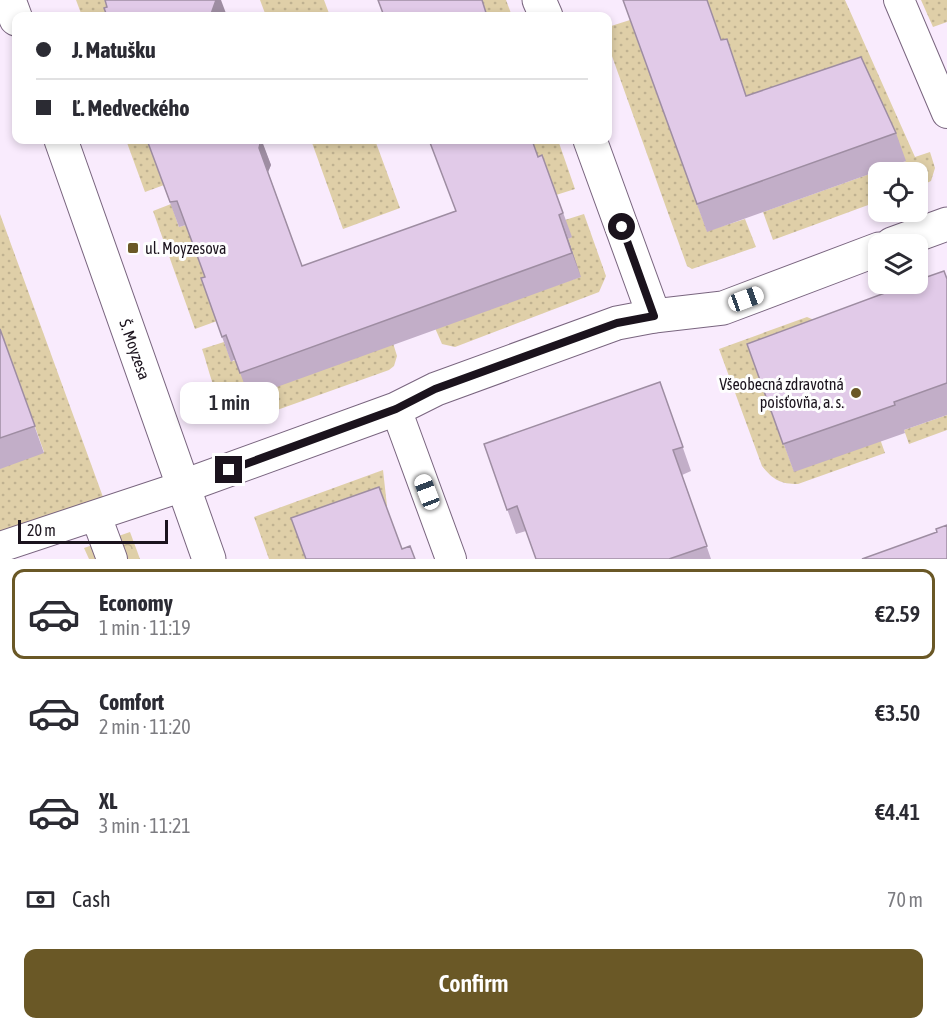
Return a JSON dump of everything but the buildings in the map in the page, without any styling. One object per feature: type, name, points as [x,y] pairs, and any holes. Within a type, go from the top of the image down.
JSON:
[{"type":"street","name":"Š. Moyzesa","points":[[61,144],[209,559]]},
{"type":"street","points":[[591,144],[654,316]]},
{"type":"street","points":[[920,234],[947,224]]},
{"type":"street","points":[[184,486],[396,409],[435,389],[617,323],[723,308],[868,253]]},
{"type":"lane","points":[[899,0],[947,113]]},
{"type":"lane","points":[[396,409],[451,559]]},
{"type":"lane","points":[[0,547],[184,486]]},
{"type":"lane","points":[[96,516],[112,559]]},
{"type":"green space","points":[[76,0],[105,0],[110,12],[80,12]]},
{"type":"green space","points":[[260,0],[324,0],[328,12],[264,12]]},
{"type":"green space","points":[[481,0],[506,0],[510,12],[486,12]]},
{"type":"green space","points":[[707,0],[845,0],[915,157],[930,152],[935,168],[931,181],[928,182],[928,162],[903,162],[906,161],[756,124],[731,68]]},
{"type":"green space","points":[[921,0],[947,0],[947,22],[933,27]]},
{"type":"green space","points":[[630,20],[707,231],[745,219],[756,247],[692,269],[687,266],[612,56],[612,26]]},
{"type":"green space","points":[[127,144],[156,144],[164,185],[145,192]]},
{"type":"green space","points":[[312,144],[376,144],[400,208],[343,229]]},
{"type":"green space","points":[[533,144],[559,144],[575,189],[556,195],[547,181]]},
{"type":"green space","points":[[868,175],[868,205],[773,240],[763,212]]},
{"type":"green space","points":[[171,204],[179,227],[186,225],[214,302],[217,321],[195,329],[153,211]]},
{"type":"green space","points":[[0,214],[103,497],[0,532],[0,454],[44,452],[0,329]]},
{"type":"green space","points":[[584,214],[606,276],[599,292],[455,347],[442,344],[435,328],[580,277],[568,239],[571,237],[565,220]]},
{"type":"green space","points":[[807,317],[840,331],[757,372],[794,471],[880,439],[885,453],[798,484],[792,484],[778,480],[762,466],[719,349]]},
{"type":"green space","points":[[224,342],[231,361],[393,343],[397,356],[394,366],[389,370],[249,420],[238,418],[222,404],[202,349]]},
{"type":"green space","points":[[947,415],[947,430],[909,444],[904,430]]},
{"type":"green space","points":[[383,470],[387,506],[306,559],[269,559],[254,517]]},
{"type":"green space","points":[[130,532],[140,559],[89,559],[84,548]]},
{"type":"place","name":"ul. Moyzesova","points":[[133,248]]},
{"type":"place","name":"Všeobecná zdravotná poisťovňa, a. s.","points":[[856,393]]},
{"type":"route","points":[[229,470],[396,409],[435,389],[617,323],[654,316],[622,227]]}]
